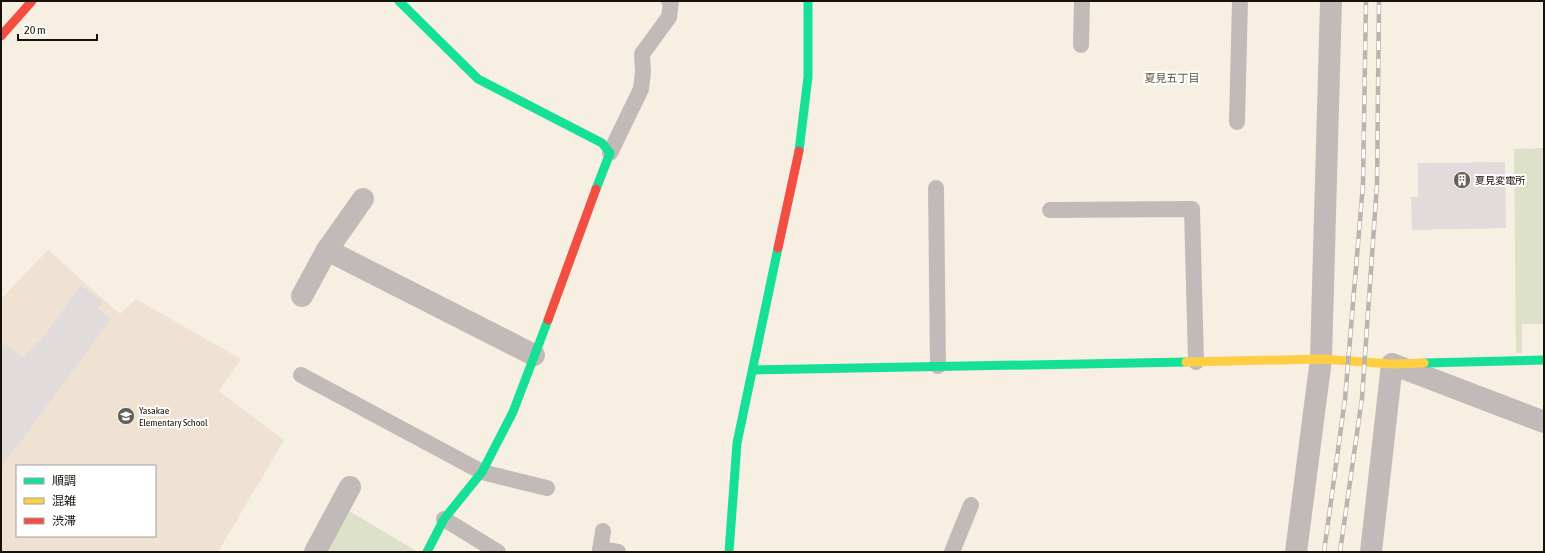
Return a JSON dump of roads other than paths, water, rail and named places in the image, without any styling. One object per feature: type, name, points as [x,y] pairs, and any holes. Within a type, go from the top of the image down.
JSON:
[{"type":"street","points":[[399,1],[478,79],[602,143],[610,153],[513,412],[482,472],[444,519],[426,552]]},
{"type":"street","points":[[729,552],[737,443],[799,149],[808,77],[808,1]]},
{"type":"street","points":[[1296,552],[1321,359],[1331,1]]},
{"type":"street","points":[[1,36],[23,4]]},
{"type":"street","points":[[302,296],[327,250],[363,199]]},
{"type":"street","points":[[327,250],[534,355]]},
{"type":"street","points":[[753,370],[1321,359],[1392,364],[1544,360]]},
{"type":"street","points":[[1392,364],[1544,422]]},
{"type":"street","points":[[1371,552],[1392,364]]},
{"type":"street","points":[[315,552],[350,486]]},
{"type":"lane","points":[[610,153],[641,89],[643,72],[642,54],[669,17],[671,2],[669,1]]},
{"type":"lane","points":[[1081,45],[1082,1]]},
{"type":"lane","points":[[1237,122],[1240,1]]},
{"type":"lane","points":[[936,188],[938,366]]},
{"type":"lane","points":[[1050,210],[1192,209],[1196,362]]},
{"type":"lane","points":[[301,375],[482,472],[547,488]]},
{"type":"lane","points":[[952,552],[971,505]]},
{"type":"lane","points":[[444,519],[498,552]]},
{"type":"lane","points":[[602,531],[600,550],[618,552]]},
{"type":"railway","points":[[1324,552],[1345,399],[1363,184],[1366,1]]},
{"type":"railway","points":[[1340,552],[1362,398],[1377,184],[1379,1]]},
{"type":"place","name":"夏見変電所","points":[[1462,180]]},
{"type":"place","name":"Yasakae Elementary School","points":[[126,416]]},
{"type":"district","name":"夏見五丁目","points":[[1172,78]]}]
